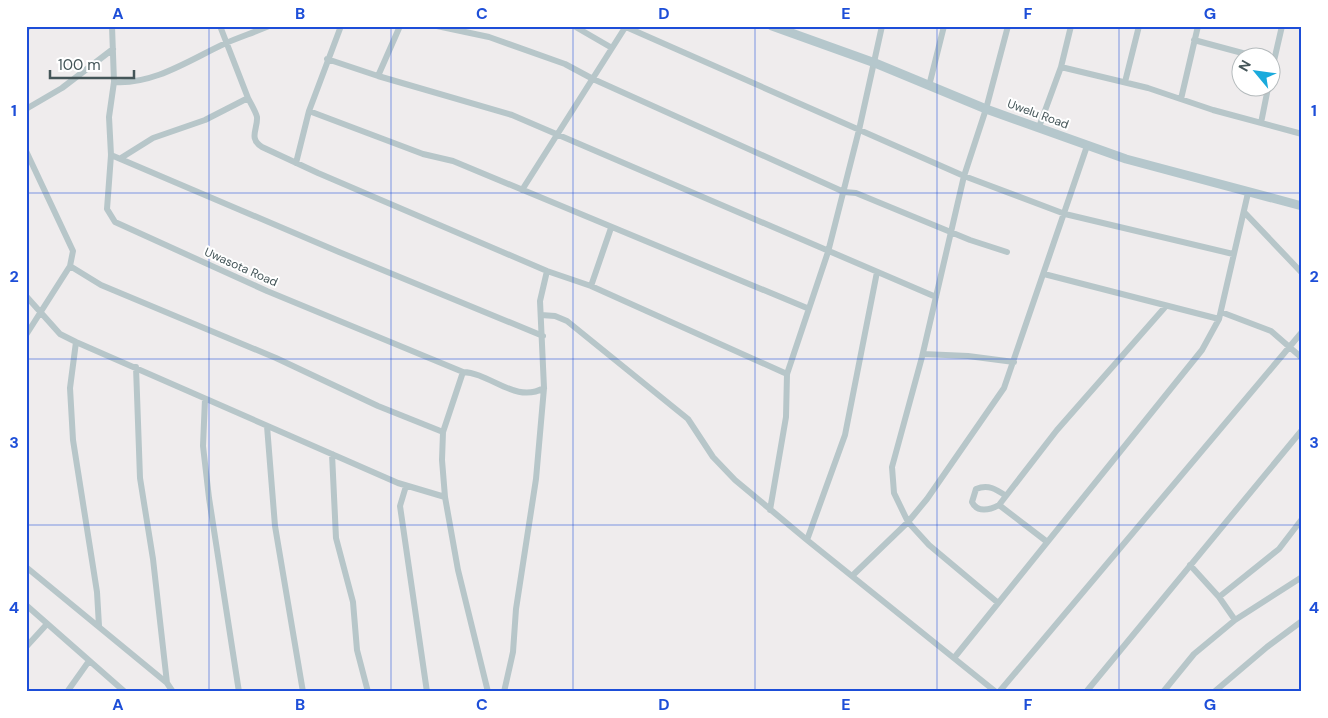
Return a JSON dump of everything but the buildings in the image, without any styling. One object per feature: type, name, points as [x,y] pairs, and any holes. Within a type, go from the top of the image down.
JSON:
[{"type":"street","name":"Uwasota Road","points":[[112,26],[114,82],[109,117],[111,155],[107,209],[115,222],[267,291],[463,372],[473,372],[504,388],[520,393],[536,393],[544,388]]},
{"type":"street","points":[[220,26],[257,118],[253,132],[258,145],[547,271],[592,286],[787,374]]},
{"type":"street","points":[[114,82],[144,80],[180,66],[228,42],[269,26]]},
{"type":"street","points":[[296,163],[309,111],[341,26]]},
{"type":"street","points":[[378,76],[400,26]]},
{"type":"street","points":[[437,26],[489,37],[565,64],[593,79],[844,192],[856,193],[950,233],[1007,252]]},
{"type":"street","points":[[574,26],[612,48]]},
{"type":"street","name":"Uwelu Road","points":[[772,26],[875,63],[986,109],[1126,160],[1302,206]]},
{"type":"street","points":[[770,510],[786,417],[787,374],[807,308],[828,252],[859,130],[882,26]]},
{"type":"street","points":[[929,86],[944,26]]},
{"type":"street","points":[[997,602],[929,545],[908,522],[894,493],[892,467],[923,354],[964,176],[986,109],[1008,26]]},
{"type":"street","points":[[1039,127],[1061,67],[1071,26]]},
{"type":"street","points":[[1125,82],[1139,26]]},
{"type":"street","points":[[1181,99],[1198,26]]},
{"type":"street","points":[[1276,48],[1282,26]]},
{"type":"street","points":[[522,190],[626,27],[964,176],[1065,214],[1232,254]]},
{"type":"street","points":[[1194,40],[1230,50]]},
{"type":"street","points":[[26,109],[62,88],[113,49]]},
{"type":"street","points":[[327,59],[512,115],[936,297]]},
{"type":"street","points":[[1061,67],[1125,82],[1302,134]]},
{"type":"street","points":[[121,158],[154,138],[205,120],[248,98]]},
{"type":"street","points":[[1261,123],[1266,98]]},
{"type":"street","points":[[309,111],[423,154],[453,161],[807,308]]},
{"type":"street","points":[[852,576],[908,522],[927,499],[1004,388],[1087,146]]},
{"type":"street","points":[[26,151],[72,247],[70,266],[26,335]]},
{"type":"street","points":[[111,155],[338,252],[543,336]]},
{"type":"street","points":[[954,658],[1046,541],[1202,350],[1219,319],[1232,254],[1245,213],[1248,193]]},
{"type":"street","points":[[1245,213],[1302,274]]},
{"type":"street","points":[[592,286],[611,228]]},
{"type":"street","points":[[70,266],[101,285],[276,358],[378,406],[443,432]]},
{"type":"street","points":[[504,692],[513,652],[516,609],[536,479],[544,388],[540,300],[547,271]]},
{"type":"street","points":[[807,540],[845,435],[877,272]]},
{"type":"street","points":[[1044,274],[1219,319]]},
{"type":"street","points":[[26,296],[40,314],[60,334],[76,342],[406,486],[445,497]]},
{"type":"street","points":[[1006,496],[988,486],[983,486],[976,489],[972,502],[979,509],[987,510],[999,505],[1006,496],[1057,430],[1166,306]]},
{"type":"street","points":[[1221,312],[1272,331],[1302,358]]},
{"type":"street","points":[[541,314],[556,316],[566,321],[688,419],[713,457],[735,480],[997,692],[1302,332]]},
{"type":"street","points":[[76,342],[70,388],[73,440],[97,592],[99,626]]},
{"type":"street","points":[[923,354],[968,356],[1014,362]]},
{"type":"street","points":[[136,368],[140,478],[153,559],[167,683]]},
{"type":"street","points":[[463,372],[443,432],[442,460],[445,497],[458,570],[488,692]]},
{"type":"street","points":[[205,399],[204,446],[209,498],[239,692]]},
{"type":"street","points":[[268,426],[275,526],[302,692]]},
{"type":"street","points":[[1086,692],[1302,430]]},
{"type":"street","points":[[332,454],[336,538],[353,602],[357,650],[368,692]]},
{"type":"street","points":[[406,486],[400,506],[427,692]]},
{"type":"street","points":[[999,505],[1046,541]]},
{"type":"street","points":[[1219,597],[1279,549],[1302,519]]},
{"type":"street","points":[[1190,565],[1219,597],[1235,620]]},
{"type":"street","points":[[26,567],[167,683],[173,692]]},
{"type":"street","points":[[1163,692],[1194,654],[1235,620],[1302,577]]},
{"type":"street","points":[[26,605],[126,692]]},
{"type":"street","points":[[1214,692],[1267,647],[1302,622]]},
{"type":"street","points":[[26,646],[47,624]]},
{"type":"street","points":[[67,692],[89,661]]}]
